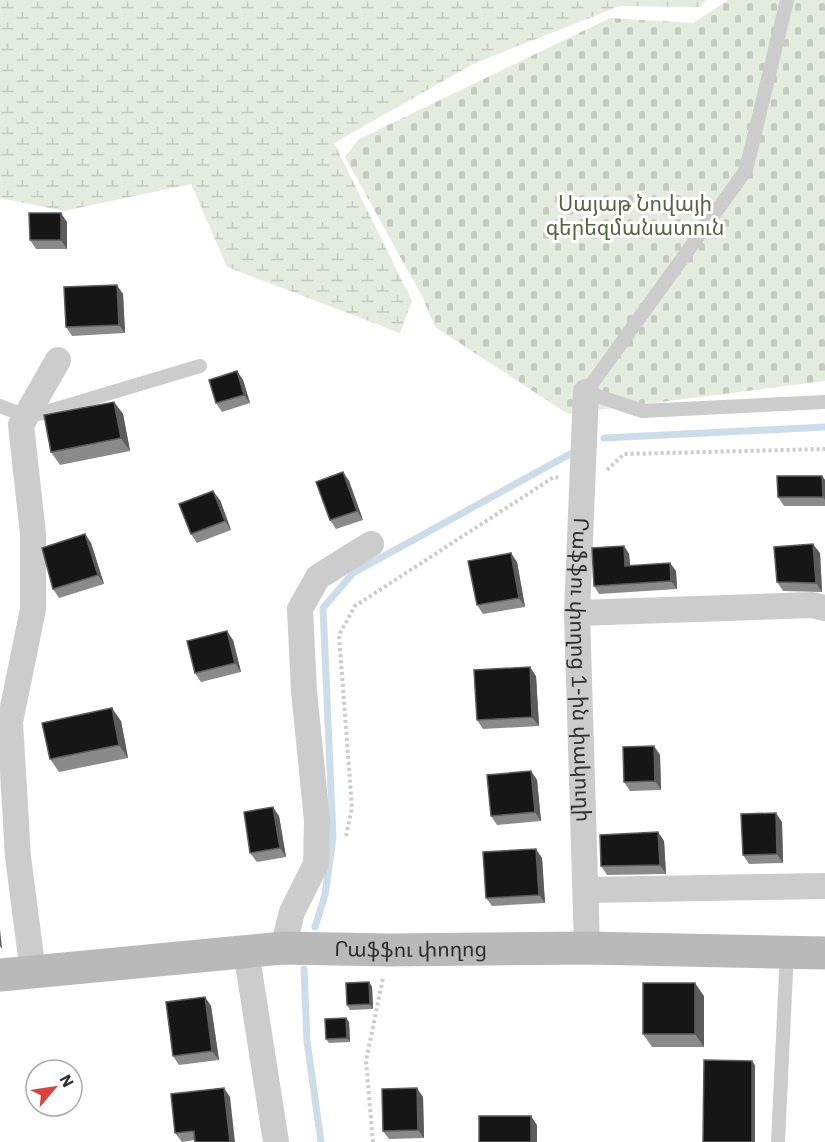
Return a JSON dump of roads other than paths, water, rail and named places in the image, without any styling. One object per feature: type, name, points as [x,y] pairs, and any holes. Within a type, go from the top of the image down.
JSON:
[{"type":"main road","name":"Րաֆֆու փողոց","points":[[0,975],[283,948],[389,950],[587,948],[825,952]]},
{"type":"street","points":[[33,972],[18,857],[10,722],[33,609],[33,534],[21,425],[58,360]]},
{"type":"street","name":"Րաֆֆու փողոց 1-ին փակուղի","points":[[586,392],[577,613],[587,948]]},
{"type":"street","points":[[283,948],[292,912],[316,864],[318,821],[304,691],[300,609],[318,577],[372,544]]},
{"type":"street","points":[[577,613],[812,605],[825,608]]},
{"type":"street","points":[[586,890],[825,886]]},
{"type":"street","points":[[246,951],[276,1142]]},
{"type":"lane","points":[[787,0],[746,170],[586,392],[642,411],[825,402]]},
{"type":"lane","points":[[0,406],[26,416],[129,390],[200,366]]},
{"type":"lane","points":[[778,1142],[787,952]]},
{"type":"waterway","points":[[604,438],[825,427]]},
{"type":"waterway","points":[[315,927],[325,895],[333,837],[323,608],[353,573],[572,453]]},
{"type":"waterway","points":[[304,969],[307,1041],[321,1142]]},
{"type":"park label","name":"Սայաթ Նովայի գերեզմանատուն","points":[[635,216]]}]
